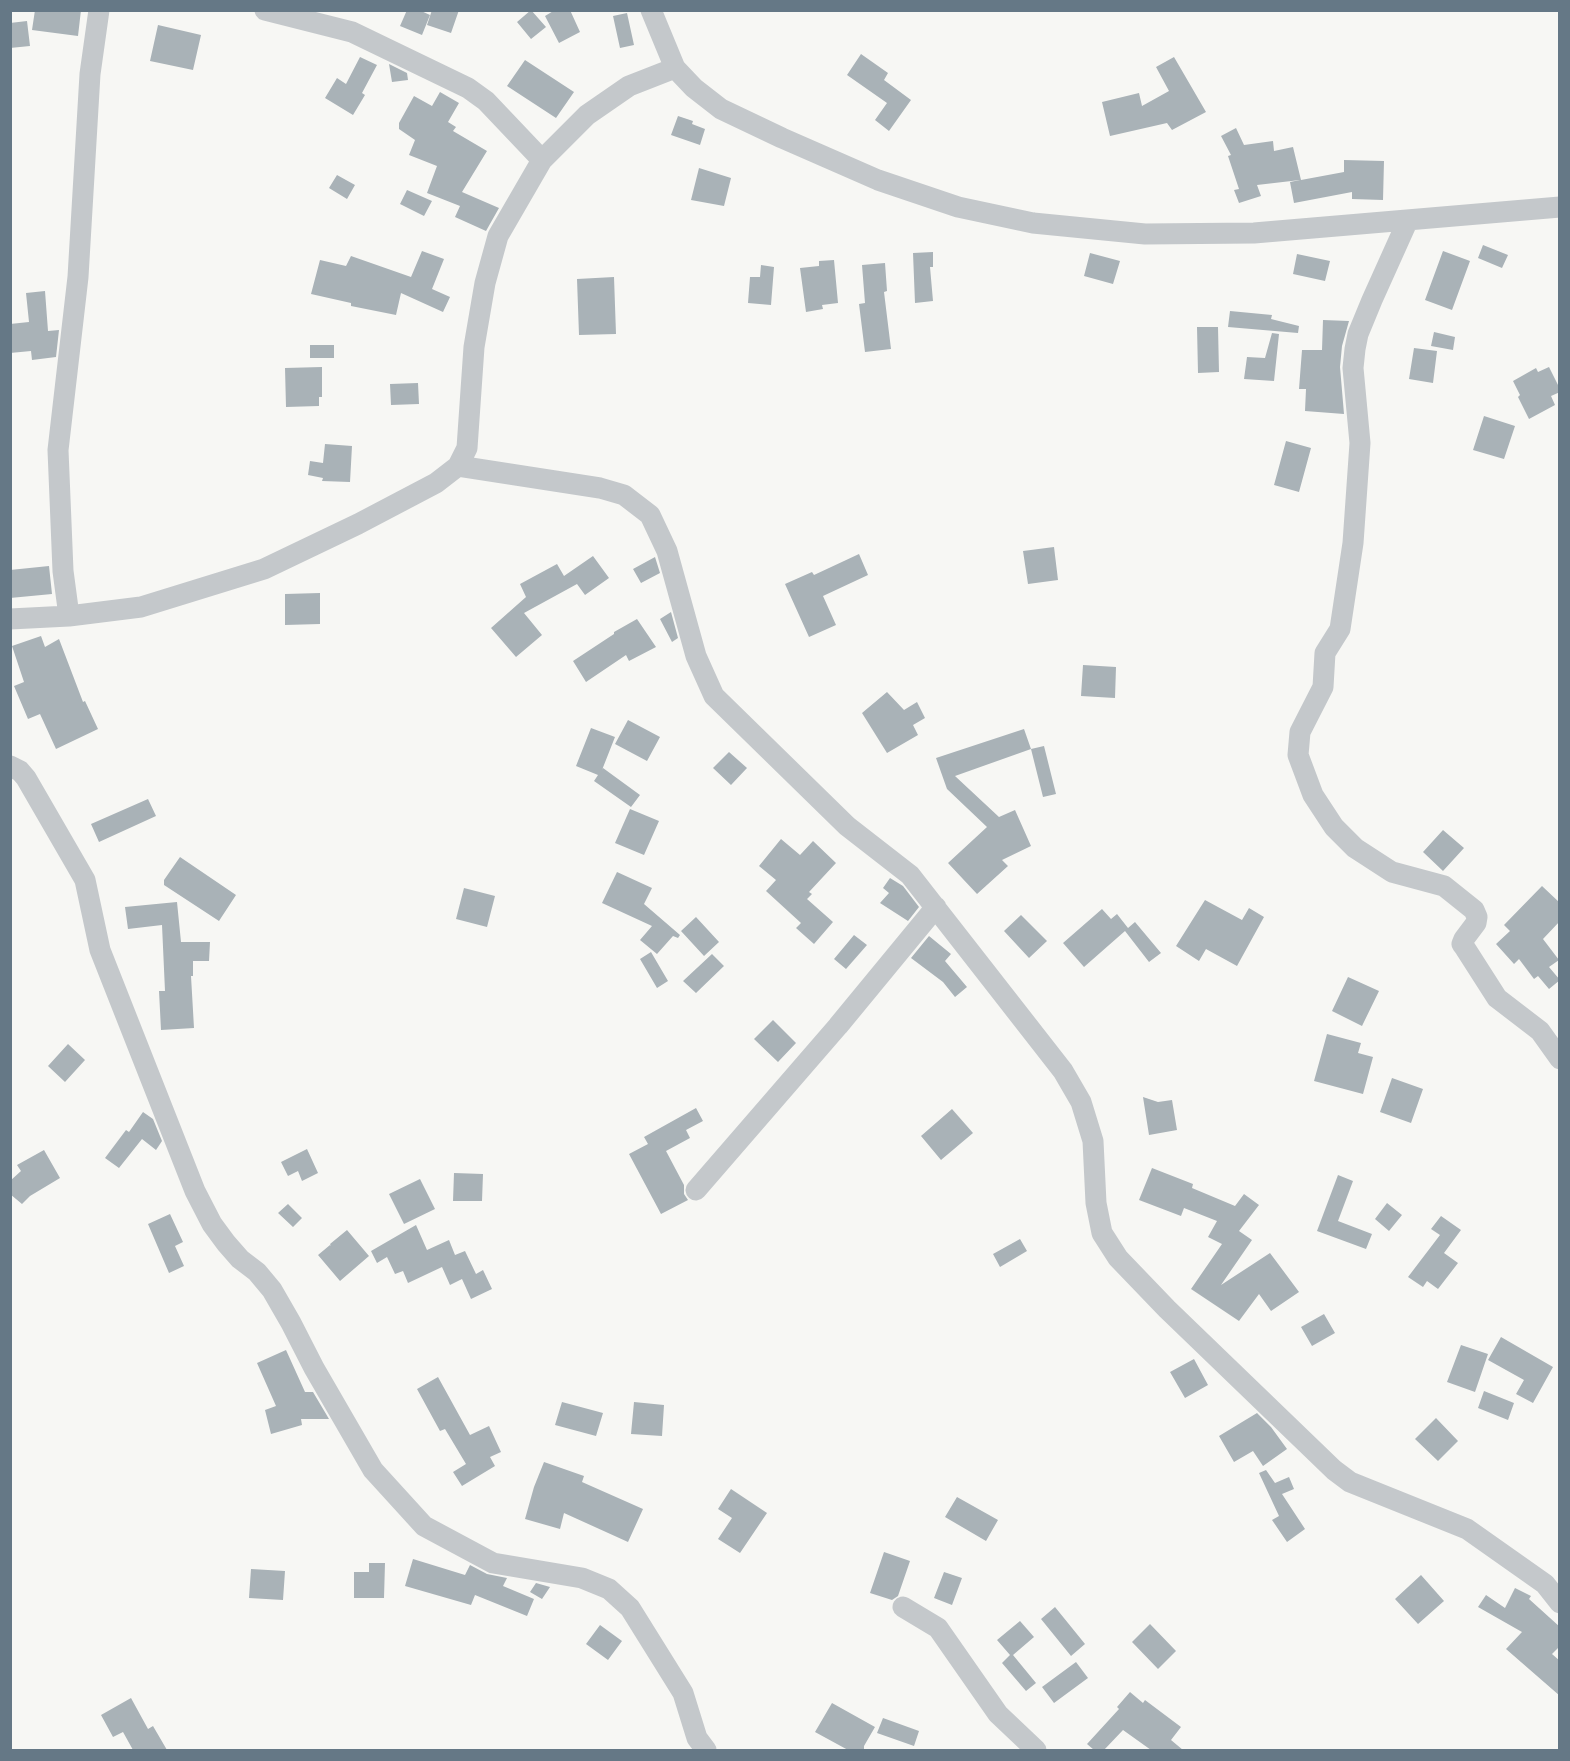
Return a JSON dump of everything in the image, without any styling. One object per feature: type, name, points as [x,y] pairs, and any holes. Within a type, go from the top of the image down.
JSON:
[{"type":"street","points":[[69,616],[63,571],[58,450],[78,277],[90,74],[99,10]]},
{"type":"street","points":[[266,10],[351,32],[468,88],[486,101],[542,160]]},
{"type":"street","points":[[651,10],[675,68],[694,88],[721,109],[878,180],[958,207],[1034,223],[1145,234],[1254,233],[1560,207]]},
{"type":"street","points":[[10,619],[69,616],[141,607],[264,569],[436,483],[458,466],[467,448],[474,347],[498,236],[542,160],[586,115],[629,86],[675,68]]},
{"type":"street","points":[[1408,220],[1358,334],[1353,368],[1360,443],[1353,543],[1340,629],[1325,653],[1323,687],[1300,732],[1298,755],[1313,795],[1334,827],[1355,848],[1392,872],[1444,886],[1474,910],[1477,917],[1476,923],[1462,944],[1497,998],[1540,1031],[1560,1059]]},
{"type":"street","points":[[458,466],[600,488],[624,495],[650,515],[667,552],[696,656],[714,696],[847,826],[910,875],[1063,1071],[1081,1102],[1093,1141],[1096,1203],[1102,1233],[1118,1258],[1175,1317],[1334,1470],[1350,1482],[1467,1529],[1545,1584],[1560,1603]]},
{"type":"street","points":[[10,766],[20,771],[26,778],[85,880],[100,950],[195,1191],[212,1224],[240,1259],[257,1272],[272,1290],[373,1470],[424,1526],[493,1563],[582,1578],[609,1589],[630,1608],[683,1693],[697,1738],[706,1750]]},
{"type":"street","points":[[696,1190],[838,1026],[936,907]]},
{"type":"street","points":[[903,1607],[938,1628],[998,1714],[1036,1750]]},
{"type":"building","points":[[35,10],[81,10],[78,36],[32,30]]},
{"type":"building","points":[[407,10],[419,10],[430,15],[422,35],[400,26]]},
{"type":"building","points":[[432,10],[459,10],[451,33],[427,25]]},
{"type":"building","points":[[531,10],[546,27],[531,39],[517,22]]},
{"type":"building","points":[[555,10],[570,10],[580,32],[559,43],[545,16]]},
{"type":"building","points":[[627,13],[634,45],[620,48],[613,16]]},
{"type":"building","points":[[27,21],[30,46],[10,48],[10,23]]},
{"type":"building","points":[[158,25],[201,35],[193,70],[150,61]]},
{"type":"building","points":[[861,54],[888,73],[884,80],[911,100],[889,131],[875,120],[887,103],[847,75]]},
{"type":"building","points":[[360,57],[377,65],[362,93],[365,95],[353,115],[325,98],[337,78],[346,84]]},
{"type":"building","points":[[1174,57],[1206,112],[1172,130],[1167,123],[1110,136],[1102,102],[1139,93],[1142,106],[1169,91],[1156,67]]},
{"type":"building","points":[[525,60],[574,92],[556,118],[507,86]]},
{"type":"building","points":[[389,64],[407,73],[408,80],[392,82]]},
{"type":"building","points":[[440,92],[459,103],[448,122],[456,127],[453,131],[487,151],[462,192],[499,208],[486,231],[455,217],[460,206],[427,193],[437,166],[409,155],[415,140],[399,129],[399,123],[414,96],[432,106]]},
{"type":"building","points":[[678,116],[693,121],[692,124],[705,129],[700,145],[671,135]]},
{"type":"building","points":[[1236,128],[1244,145],[1273,141],[1274,151],[1293,147],[1301,180],[1344,172],[1344,160],[1384,161],[1383,200],[1352,199],[1352,192],[1294,203],[1290,182],[1300,180],[1257,185],[1261,196],[1239,203],[1234,190],[1239,189],[1228,156],[1231,155],[1221,136]]},
{"type":"building","points":[[699,168],[731,178],[724,206],[691,200]]},
{"type":"building","points":[[337,175],[355,185],[347,199],[329,188]]},
{"type":"building","points":[[407,190],[432,201],[424,216],[400,204]]},
{"type":"building","points":[[1483,245],[1508,255],[1502,268],[1478,258]]},
{"type":"building","points":[[422,251],[444,259],[432,289],[450,297],[443,312],[401,293],[396,315],[351,306],[351,303],[311,294],[320,260],[346,266],[351,256],[411,277]]},
{"type":"building","points":[[1443,251],[1470,261],[1452,310],[1425,300]]},
{"type":"building","points":[[933,252],[933,267],[930,267],[933,301],[915,303],[913,253]]},
{"type":"building","points":[[1090,253],[1120,261],[1113,284],[1084,276]]},
{"type":"building","points":[[1297,254],[1330,261],[1325,281],[1293,274]]},
{"type":"building","points":[[834,260],[838,303],[822,305],[823,309],[806,312],[800,268],[819,266],[819,261]]},
{"type":"building","points":[[885,263],[887,291],[884,292],[891,349],[865,352],[859,304],[865,303],[862,265]]},
{"type":"building","points":[[761,265],[774,267],[771,305],[748,303],[750,277],[760,277]]},
{"type":"building","points":[[614,277],[616,334],[579,335],[577,279]]},
{"type":"building","points":[[45,291],[48,331],[59,330],[56,357],[32,360],[31,351],[10,353],[10,324],[29,322],[26,293]]},
{"type":"building","points":[[1230,311],[1272,315],[1271,319],[1299,326],[1298,333],[1228,327]]},
{"type":"building","points":[[1323,320],[1349,321],[1342,346],[1340,367],[1344,414],[1305,411],[1306,389],[1299,389],[1302,350],[1322,350]]},
{"type":"building","points":[[1197,327],[1218,327],[1219,372],[1198,373]]},
{"type":"building","points":[[1434,332],[1455,337],[1453,350],[1431,346]]},
{"type":"building","points":[[1272,333],[1279,334],[1274,381],[1244,379],[1247,357],[1265,358]]},
{"type":"building","points":[[310,345],[334,345],[334,358],[310,358]]},
{"type":"building","points":[[1414,348],[1437,351],[1433,383],[1409,379]]},
{"type":"building","points":[[322,367],[322,397],[319,397],[319,406],[286,407],[285,368]]},
{"type":"building","points":[[1549,367],[1560,389],[1560,392],[1551,396],[1555,405],[1529,419],[1513,381],[1536,368],[1538,372]]},
{"type":"building","points":[[418,383],[419,404],[391,405],[390,384]]},
{"type":"building","points":[[1484,416],[1515,426],[1504,459],[1473,450]]},
{"type":"building","points":[[1286,441],[1311,448],[1299,492],[1274,485]]},
{"type":"building","points":[[325,444],[352,446],[350,482],[322,481],[323,478],[308,475],[310,461],[323,463]]},
{"type":"building","points":[[1054,547],[1058,580],[1028,584],[1023,551]]},
{"type":"building","points":[[859,554],[868,575],[823,596],[836,625],[809,637],[785,584],[812,572],[814,575]]},
{"type":"building","points":[[593,556],[609,578],[585,595],[577,584],[524,613],[542,635],[516,657],[491,628],[526,597],[520,584],[557,564],[564,576]]},
{"type":"building","points":[[655,557],[660,573],[641,583],[633,569]]},
{"type":"building","points":[[49,566],[52,594],[10,598],[10,570]]},
{"type":"building","points":[[320,593],[320,624],[285,625],[285,594]]},
{"type":"building","points":[[671,612],[678,638],[672,642],[660,619]]},
{"type":"building","points":[[637,619],[656,647],[629,661],[626,655],[586,682],[573,661]]},
{"type":"building","points":[[41,636],[45,647],[59,639],[83,702],[85,701],[98,729],[56,749],[40,714],[28,719],[14,686],[24,682],[12,646]]},
{"type":"building","points":[[1083,665],[1116,667],[1115,698],[1081,696]]},
{"type":"building","points":[[887,692],[904,710],[917,702],[925,718],[913,725],[918,735],[887,753],[862,713]]},
{"type":"building","points":[[628,720],[660,737],[647,761],[615,744]]},
{"type":"building","points":[[591,728],[615,737],[602,770],[603,768],[640,795],[631,807],[594,781],[598,775],[576,766]]},
{"type":"building","points":[[1024,729],[1031,749],[955,776],[999,817],[1015,810],[1031,846],[1002,860],[1008,866],[977,894],[948,863],[987,827],[947,789],[936,758]]},
{"type":"building","points":[[1044,746],[1056,794],[1043,797],[1031,749]]},
{"type":"building","points":[[729,752],[747,768],[731,785],[713,768]]},
{"type":"building","points":[[148,799],[156,816],[99,842],[91,824]]},
{"type":"building","points":[[630,809],[659,821],[644,855],[615,843]]},
{"type":"building","points":[[1443,830],[1464,848],[1443,871],[1423,852]]},
{"type":"building","points":[[781,839],[800,855],[813,841],[836,863],[809,892],[812,894],[807,899],[833,922],[814,944],[796,928],[801,923],[766,891],[776,880],[759,866]]},
{"type":"building","points":[[180,857],[236,895],[219,921],[164,885],[164,880]]},
{"type":"building","points":[[617,872],[652,888],[644,904],[680,935],[678,938],[673,936],[657,954],[640,940],[652,926],[602,903]]},
{"type":"building","points":[[890,878],[903,886],[919,907],[908,921],[880,903],[889,893],[883,888]]},
{"type":"building","points":[[1542,886],[1560,903],[1560,921],[1543,939],[1559,960],[1549,967],[1560,980],[1549,989],[1538,976],[1534,979],[1519,959],[1514,964],[1496,944],[1510,931],[1504,925]]},
{"type":"building","points":[[464,888],[495,896],[487,927],[456,919]]},
{"type":"building","points":[[1205,900],[1242,920],[1249,908],[1264,917],[1237,966],[1206,949],[1199,961],[1176,946]]},
{"type":"building","points":[[177,902],[181,942],[210,942],[209,961],[193,961],[193,976],[191,976],[194,1028],[161,1030],[159,991],[165,991],[162,925],[128,929],[125,907]]},
{"type":"building","points":[[1102,909],[1111,919],[1117,914],[1128,928],[1135,922],[1161,953],[1149,962],[1125,931],[1084,967],[1063,943]]},
{"type":"building","points":[[1021,915],[1047,941],[1029,958],[1004,931]]},
{"type":"building","points":[[696,917],[719,942],[704,956],[681,931]]},
{"type":"building","points":[[854,935],[867,945],[846,969],[834,959]]},
{"type":"building","points":[[929,936],[951,954],[945,961],[967,987],[955,997],[943,982],[911,958]]},
{"type":"building","points":[[651,952],[668,981],[657,988],[640,959]]},
{"type":"building","points":[[712,954],[724,966],[696,993],[683,981]]},
{"type":"building","points":[[1348,977],[1379,991],[1362,1026],[1332,1011]]},
{"type":"building","points":[[773,1020],[796,1043],[778,1062],[754,1039]]},
{"type":"building","points":[[1327,1034],[1361,1043],[1358,1053],[1373,1057],[1363,1094],[1314,1081]]},
{"type":"building","points":[[68,1044],[85,1060],[65,1082],[48,1066]]},
{"type":"building","points":[[1392,1078],[1423,1089],[1411,1123],[1380,1112]]},
{"type":"building","points":[[1143,1097],[1158,1102],[1172,1100],[1177,1130],[1149,1135]]},
{"type":"building","points":[[696,1108],[703,1121],[686,1130],[690,1138],[666,1151],[684,1185],[684,1194],[688,1200],[661,1214],[629,1154],[648,1144],[644,1137]]},
{"type":"building","points":[[952,1109],[973,1133],[941,1160],[921,1136]]},
{"type":"building","points":[[143,1112],[153,1119],[162,1141],[156,1150],[142,1139],[119,1168],[105,1158],[126,1130],[129,1132]]},
{"type":"building","points":[[307,1149],[318,1173],[302,1181],[298,1171],[288,1176],[281,1162]]},
{"type":"building","points":[[44,1150],[60,1178],[30,1196],[22,1204],[10,1194],[10,1181],[21,1171],[17,1165]]},
{"type":"building","points":[[1152,1168],[1193,1184],[1192,1188],[1235,1206],[1244,1194],[1259,1205],[1239,1231],[1252,1240],[1221,1285],[1270,1253],[1299,1292],[1271,1311],[1259,1294],[1239,1321],[1191,1289],[1222,1244],[1208,1237],[1217,1221],[1184,1208],[1181,1216],[1139,1200]]},
{"type":"building","points":[[454,1173],[483,1174],[482,1201],[453,1201]]},
{"type":"building","points":[[1338,1175],[1353,1181],[1338,1221],[1372,1234],[1366,1249],[1317,1231]]},
{"type":"building","points":[[420,1179],[435,1209],[404,1224],[389,1194]]},
{"type":"building","points":[[1387,1203],[1402,1215],[1389,1231],[1375,1219]]},
{"type":"building","points":[[288,1204],[302,1218],[293,1227],[278,1213]]},
{"type":"building","points":[[170,1214],[183,1242],[175,1246],[184,1266],[169,1273],[148,1224]]},
{"type":"building","points":[[1441,1216],[1461,1230],[1444,1253],[1458,1263],[1438,1289],[1427,1281],[1423,1287],[1408,1277],[1440,1235],[1431,1229]]},
{"type":"building","points":[[416,1225],[427,1250],[449,1240],[455,1255],[465,1251],[476,1274],[483,1270],[492,1289],[471,1299],[462,1279],[450,1285],[442,1267],[408,1283],[403,1271],[395,1274],[387,1257],[377,1263],[371,1251]]},
{"type":"building","points":[[347,1230],[369,1256],[340,1281],[318,1255]]},
{"type":"building","points":[[1020,1239],[1027,1251],[1000,1267],[993,1254]]},
{"type":"building","points":[[1324,1314],[1335,1333],[1312,1346],[1301,1327]]},
{"type":"building","points":[[1501,1337],[1553,1367],[1533,1403],[1516,1394],[1524,1380],[1488,1360]]},
{"type":"building","points":[[1461,1345],[1488,1354],[1475,1392],[1447,1382]]},
{"type":"building","points":[[286,1350],[305,1392],[313,1392],[329,1419],[301,1419],[302,1425],[271,1434],[265,1410],[276,1406],[257,1363]]},
{"type":"building","points":[[1194,1359],[1208,1385],[1185,1398],[1170,1372]]},
{"type":"building","points":[[438,1377],[470,1435],[489,1426],[501,1452],[490,1457],[495,1466],[462,1486],[453,1472],[466,1464],[445,1429],[440,1431],[417,1389]]},
{"type":"building","points":[[1484,1391],[1514,1403],[1508,1420],[1478,1408]]},
{"type":"building","points":[[562,1402],[603,1413],[596,1436],[555,1425]]},
{"type":"building","points":[[634,1402],[664,1405],[662,1436],[631,1434]]},
{"type":"building","points":[[1257,1413],[1287,1449],[1263,1466],[1253,1451],[1234,1462],[1219,1436]]},
{"type":"building","points":[[1436,1418],[1458,1441],[1438,1461],[1415,1439]]},
{"type":"building","points":[[544,1462],[584,1476],[582,1482],[643,1509],[628,1542],[564,1513],[560,1529],[525,1519]]},
{"type":"building","points":[[1266,1470],[1275,1483],[1289,1477],[1294,1489],[1282,1494],[1305,1529],[1287,1542],[1272,1520],[1279,1516],[1259,1473]]},
{"type":"building","points":[[731,1489],[767,1513],[740,1553],[718,1539],[732,1518],[718,1509]]},
{"type":"building","points":[[957,1497],[998,1520],[986,1541],[945,1517]]},
{"type":"building","points":[[884,1552],[910,1561],[898,1596],[892,1600],[870,1593]]},
{"type":"building","points":[[413,1559],[465,1575],[470,1565],[487,1574],[507,1578],[503,1586],[534,1599],[527,1616],[475,1595],[471,1605],[405,1586]]},
{"type":"building","points":[[369,1563],[385,1563],[384,1598],[354,1598],[354,1572],[369,1572]]},
{"type":"building","points":[[251,1569],[285,1571],[283,1600],[249,1598]]},
{"type":"building","points":[[944,1572],[962,1578],[952,1605],[934,1598]]},
{"type":"building","points":[[1421,1575],[1444,1601],[1418,1624],[1395,1599]]},
{"type":"building","points":[[536,1583],[550,1587],[542,1599],[530,1592]]},
{"type":"building","points":[[1515,1588],[1531,1596],[1529,1599],[1560,1627],[1560,1646],[1552,1654],[1560,1661],[1560,1696],[1506,1649],[1522,1632],[1478,1607],[1486,1595],[1505,1608]]},
{"type":"building","points":[[1055,1607],[1085,1644],[1071,1656],[1041,1619]]},
{"type":"building","points":[[1020,1621],[1034,1637],[1013,1655],[1036,1683],[1026,1691],[1002,1663],[1010,1655],[997,1640]]},
{"type":"building","points":[[1150,1624],[1176,1651],[1158,1669],[1132,1642]]},
{"type":"building","points":[[600,1625],[622,1641],[608,1660],[586,1644]]},
{"type":"building","points":[[1076,1662],[1088,1678],[1054,1703],[1042,1687]]},
{"type":"building","points":[[1130,1692],[1143,1703],[1145,1700],[1181,1727],[1171,1740],[1183,1750],[1151,1750],[1123,1730],[1104,1750],[1094,1750],[1087,1744],[1119,1709],[1117,1707]]},
{"type":"building","points":[[131,1698],[148,1729],[153,1726],[167,1750],[133,1750],[123,1732],[113,1737],[101,1715]]},
{"type":"building","points":[[832,1703],[875,1727],[864,1750],[848,1750],[815,1732]]},
{"type":"building","points":[[883,1718],[919,1731],[914,1746],[877,1733]]}]
